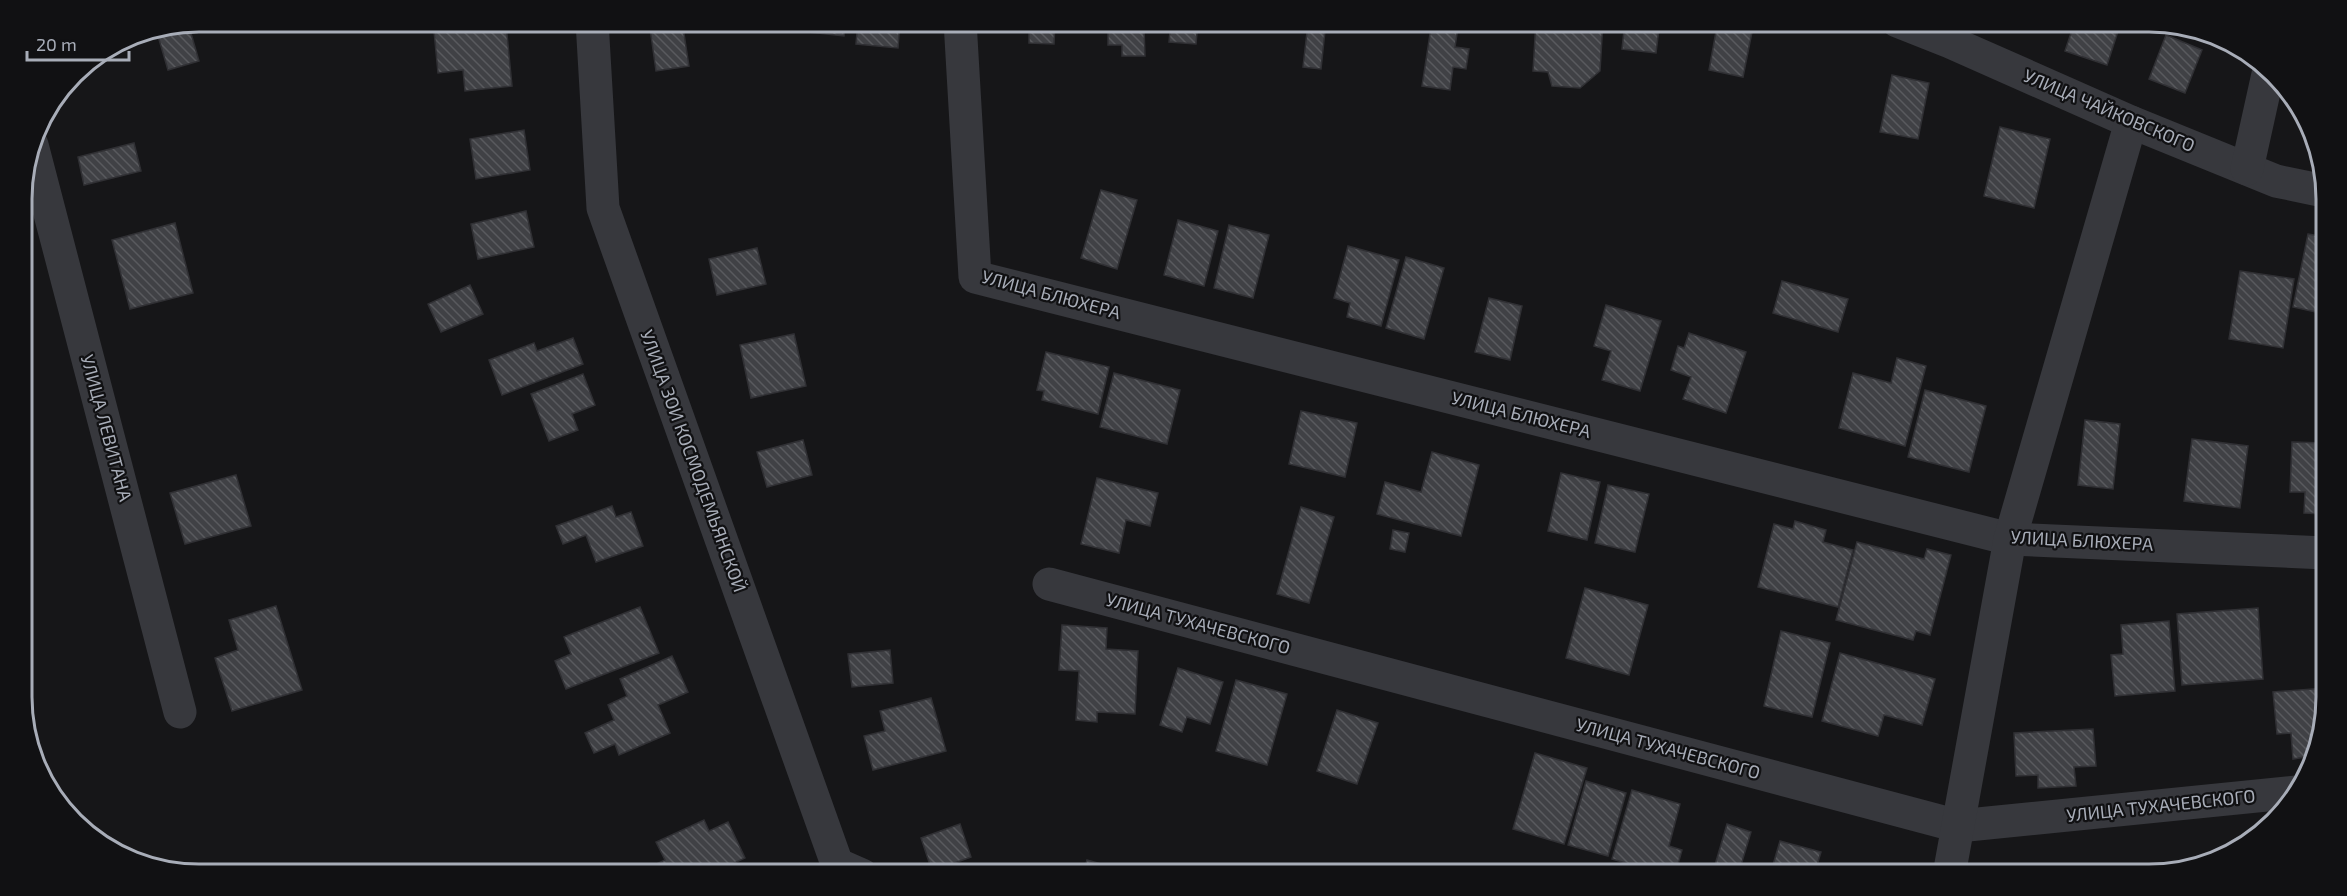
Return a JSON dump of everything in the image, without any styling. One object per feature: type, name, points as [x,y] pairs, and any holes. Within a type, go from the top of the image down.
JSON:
[{"type":"street","name":"УЛИЦА ЧАЙКОВСКОГО","points":[[1923,31],[2131,122],[2276,181],[2315,189]]},
{"type":"street","name":"УЛИЦА ЗОИ КОСМОДЕМЬЯНСКОЙ","points":[[593,32],[603,208],[837,864]]},
{"type":"street","name":"УЛИЦА БЛЮХЕРА","points":[[961,32],[975,277],[2010,539],[2316,553]]},
{"type":"street","points":[[2247,169],[2267,80]]},
{"type":"street","points":[[1951,864],[2010,539],[2131,122]]},
{"type":"street","name":"УЛИЦА ЛЕВИТАНА","points":[[36,158],[180,712]]},
{"type":"street","name":"УЛИЦА ТУХАЧЕВСКОГО","points":[[1048,584],[1958,826],[2285,793]]},
{"type":"building","points":[[1170,31],[1197,31],[1196,44],[1169,42]]},
{"type":"building","points":[[1302,31],[1325,31],[1321,69],[1303,67],[1307,32]]},
{"type":"building","points":[[1430,31],[1457,31],[1455,47],[1469,49],[1466,69],[1453,67],[1450,90],[1422,86]]},
{"type":"building","points":[[1535,31],[1602,31],[1600,71],[1580,88],[1552,86],[1548,72],[1533,71]]},
{"type":"building","points":[[1624,31],[1659,31],[1656,53],[1622,49]]},
{"type":"building","points":[[1716,31],[1752,32],[1743,77],[1709,70]]},
{"type":"building","points":[[2072,31],[2118,31],[2107,65],[2065,51]]},
{"type":"building","points":[[191,32],[199,61],[168,70],[158,37]]},
{"type":"building","points":[[434,32],[507,32],[512,86],[465,91],[463,70],[438,73]]},
{"type":"building","points":[[651,32],[684,32],[689,66],[656,71]]},
{"type":"building","points":[[809,32],[844,32],[844,36]]},
{"type":"building","points":[[857,32],[899,32],[898,48],[856,44]]},
{"type":"building","points":[[1029,32],[1055,32],[1054,44],[1029,43]]},
{"type":"building","points":[[1108,32],[1144,32],[1145,56],[1122,56],[1122,45],[1108,45]]},
{"type":"building","points":[[2166,35],[2202,50],[2185,93],[2149,79]]},
{"type":"building","points":[[1892,75],[1929,83],[1918,139],[1880,132]]},
{"type":"building","points":[[2000,127],[2050,139],[2034,208],[1984,196]]},
{"type":"building","points":[[524,130],[530,170],[476,179],[470,139]]},
{"type":"building","points":[[134,143],[141,171],[84,185],[78,157]]},
{"type":"building","points":[[1101,190],[1137,200],[1117,269],[1081,258]]},
{"type":"building","points":[[526,211],[534,247],[478,259],[471,224]]},
{"type":"building","points":[[1178,220],[1218,231],[1204,286],[1164,275]]},
{"type":"building","points":[[175,223],[193,293],[130,309],[112,240]]},
{"type":"building","points":[[1229,225],[1269,235],[1253,298],[1214,288]]},
{"type":"building","points":[[2308,234],[2316,235],[2316,312],[2293,307]]},
{"type":"building","points":[[1348,246],[1399,260],[1381,326],[1347,317],[1350,303],[1334,298]]},
{"type":"building","points":[[757,248],[766,284],[717,295],[709,259]]},
{"type":"building","points":[[1406,257],[1444,268],[1424,339],[1386,328]]},
{"type":"building","points":[[2240,271],[2294,279],[2283,348],[2229,339]]},
{"type":"building","points":[[1782,281],[1848,299],[1838,332],[1773,313]]},
{"type":"building","points":[[470,285],[483,314],[441,332],[428,304]]},
{"type":"building","points":[[1489,298],[1522,306],[1510,360],[1475,352]]},
{"type":"building","points":[[1606,305],[1661,321],[1640,391],[1602,380],[1611,351],[1594,346]]},
{"type":"building","points":[[1689,333],[1746,352],[1726,413],[1683,399],[1691,377],[1671,370],[1678,346],[1684,348]]},
{"type":"building","points":[[794,334],[806,386],[751,398],[740,345]]},
{"type":"building","points":[[573,338],[583,364],[502,395],[489,360],[534,343],[537,351]]},
{"type":"building","points":[[1046,352],[1109,367],[1098,414],[1042,400],[1044,391],[1037,390]]},
{"type":"building","points":[[1897,358],[1926,366],[1905,446],[1839,428],[1853,373],[1891,383]]},
{"type":"building","points":[[1114,373],[1180,390],[1167,444],[1100,427]]},
{"type":"building","points":[[583,374],[595,405],[572,414],[578,430],[549,441],[531,394]]},
{"type":"building","points":[[1925,390],[1986,406],[1969,472],[1908,457]]},
{"type":"building","points":[[1301,411],[1357,423],[1345,477],[1289,464]]},
{"type":"building","points":[[2085,420],[2120,424],[2113,489],[2078,485]]},
{"type":"building","points":[[2192,439],[2248,446],[2240,508],[2184,501]]},
{"type":"building","points":[[803,440],[812,475],[767,487],[757,452]]},
{"type":"building","points":[[2292,442],[2316,443],[2316,514],[2304,513],[2305,492],[2290,492]]},
{"type":"building","points":[[1432,452],[1479,465],[1461,536],[1377,514],[1385,482],[1421,492]]},
{"type":"building","points":[[1561,473],[1600,482],[1587,540],[1548,531]]},
{"type":"building","points":[[236,475],[251,526],[185,544],[170,493]]},
{"type":"building","points":[[1097,478],[1158,493],[1150,526],[1126,520],[1119,553],[1081,544]]},
{"type":"building","points":[[1608,485],[1649,494],[1635,552],[1595,543]]},
{"type":"building","points":[[612,506],[616,517],[631,512],[643,546],[596,562],[586,535],[563,544],[556,526]]},
{"type":"building","points":[[1301,507],[1334,517],[1309,603],[1277,594]]},
{"type":"building","points":[[1795,521],[1826,530],[1823,542],[1853,550],[1838,607],[1758,587],[1774,524],[1793,529]]},
{"type":"building","points":[[1393,530],[1409,533],[1405,552],[1390,549]]},
{"type":"building","points":[[1857,542],[1924,559],[1927,549],[1951,555],[1930,635],[1916,631],[1913,640],[1836,620]]},
{"type":"building","points":[[1585,588],[1648,605],[1629,675],[1566,658]]},
{"type":"building","points":[[276,606],[302,690],[232,711],[215,658],[238,650],[229,620]]},
{"type":"building","points":[[640,607],[659,653],[566,689],[555,661],[571,654],[564,637]]},
{"type":"building","points":[[2258,608],[2263,679],[2182,685],[2177,614]]},
{"type":"building","points":[[2169,621],[2175,691],[2115,696],[2111,655],[2123,654],[2121,625]]},
{"type":"building","points":[[1062,625],[1107,628],[1106,649],[1138,651],[1135,714],[1097,712],[1097,722],[1076,720],[1079,671],[1059,670]]},
{"type":"building","points":[[1781,631],[1830,643],[1812,717],[1764,706]]},
{"type":"building","points":[[890,650],[893,683],[852,687],[848,654]]},
{"type":"building","points":[[1840,653],[1935,679],[1922,725],[1884,715],[1878,736],[1822,721]]},
{"type":"building","points":[[672,656],[688,692],[658,705],[670,733],[619,755],[615,744],[594,753],[585,733],[614,720],[608,705],[627,696],[620,679]]},
{"type":"building","points":[[1178,668],[1223,682],[1210,724],[1187,717],[1182,732],[1160,725]]},
{"type":"building","points":[[1236,680],[1287,694],[1267,765],[1216,751]]},
{"type":"building","points":[[2316,689],[2312,730],[2304,757],[2293,759],[2291,733],[2277,734],[2273,692]]},
{"type":"building","points":[[931,698],[946,751],[873,770],[864,736],[885,731],[880,711]]},
{"type":"building","points":[[1337,710],[1378,723],[1357,784],[1317,771]]},
{"type":"building","points":[[2093,729],[2096,766],[2074,767],[2076,786],[2038,788],[2038,775],[2016,776],[2014,733]]},
{"type":"building","points":[[1535,753],[1587,768],[1564,844],[1513,829]]},
{"type":"building","points":[[1586,781],[1626,793],[1608,856],[1568,845]]},
{"type":"building","points":[[1632,790],[1680,804],[1669,846],[1682,850],[1678,864],[1629,864],[1612,859]]},
{"type":"building","points":[[704,820],[709,831],[728,822],[745,858],[732,864],[656,864],[665,860],[656,842]]},
{"type":"building","points":[[960,824],[971,857],[952,864],[930,864],[921,838]]},
{"type":"building","points":[[1727,824],[1751,832],[1741,864],[1715,864]]},
{"type":"building","points":[[1780,841],[1821,852],[1817,864],[1773,864]]},
{"type":"building","points":[[1087,860],[1101,864],[1086,864]]}]
